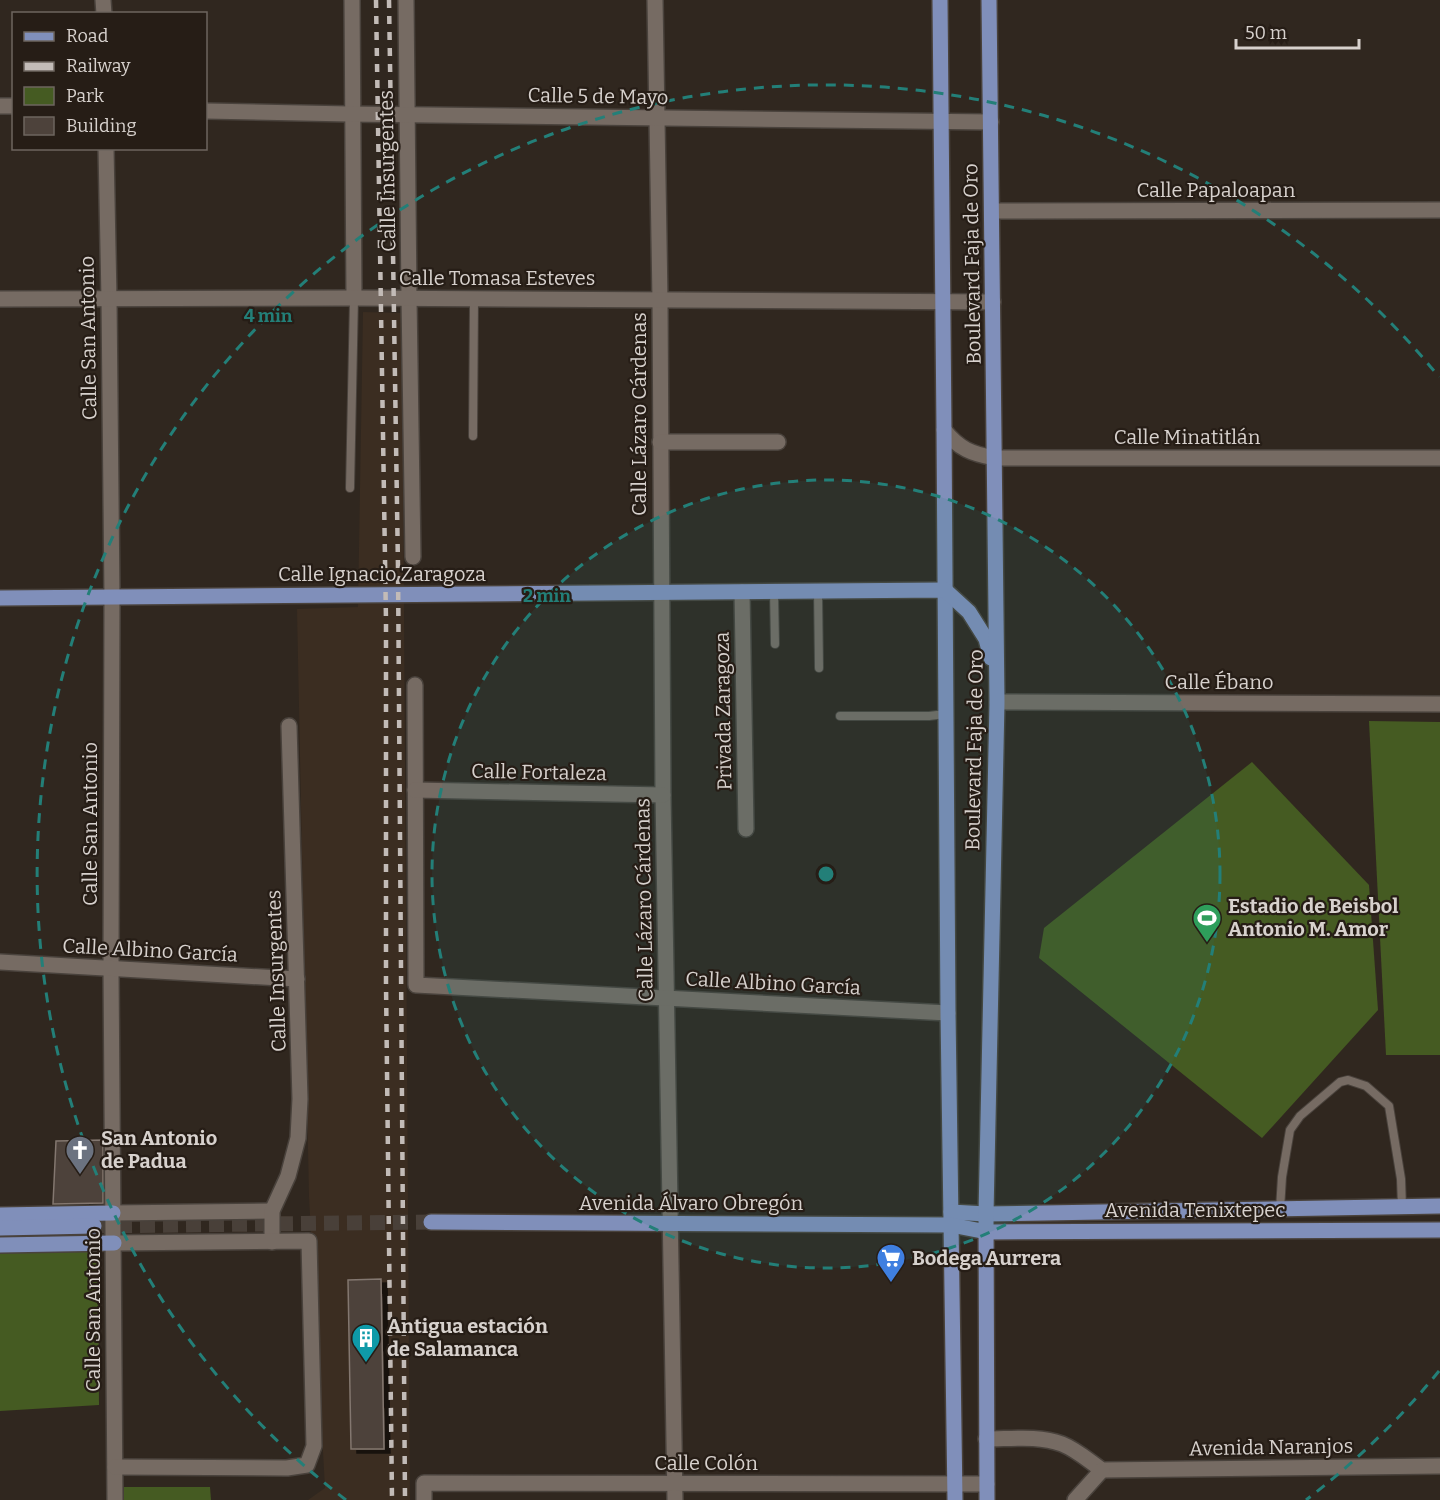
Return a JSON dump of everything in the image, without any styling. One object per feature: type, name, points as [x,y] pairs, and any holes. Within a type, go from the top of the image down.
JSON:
[{"type":"main road","name":"Boulevard Faja de Oro","points":[[940,0],[945,714],[955,1500]]},
{"type":"main road","name":"Boulevard Faja de Oro","points":[[987,1500],[986,1214],[998,702],[989,0]]},
{"type":"main road","name":"Calle Ignacio Zaragoza","points":[[0,598],[945,590]]},
{"type":"main road","points":[[945,590],[969,612],[986,639],[994,669],[998,702]]},
{"type":"main road","name":"Avenida Tenixtepec","points":[[951,1219],[986,1214],[1440,1206]]},
{"type":"main road","points":[[1313,1208],[1313,1230]]},
{"type":"main road","points":[[0,1215],[113,1213]]},
{"type":"main road","name":"Avenida Tenixtepec","points":[[951,1219],[987,1232],[1440,1230]]},
{"type":"main road","name":"Avenida Álvaro Obregón","points":[[431,1222],[670,1224],[951,1219]]},
{"type":"main road","points":[[0,1228],[94,1226]]},
{"type":"main road","points":[[0,1245],[114,1243]]},
{"type":"street","name":"Calle Insurgentes","points":[[352,0],[354,298]]},
{"type":"street","name":"Calle Insurgentes","points":[[406,0],[413,557]]},
{"type":"street","name":"Calle Lázaro Cárdenas","points":[[655,0],[660,300],[663,795],[675,1500]]},
{"type":"street","name":"Calle 5 de Mayo","points":[[207,111],[991,122]]},
{"type":"street","name":"Calle San Antonio","points":[[106,150],[112,597],[111,969],[115,1500]]},
{"type":"street","name":"Calle Papaloapan","points":[[992,211],[1440,210]]},
{"type":"street","name":"Calle Tomasa Esteves","points":[[0,299],[354,298],[993,302]]},
{"type":"street","name":"Calle Minatitlán","points":[[944,430],[952,441],[962,448],[995,458],[1440,458]]},
{"type":"street","points":[[660,442],[778,442]]},
{"type":"street","name":"Privada Zaragoza","points":[[742,592],[746,829]]},
{"type":"street","points":[[415,685],[415,790]]},
{"type":"street","name":"Calle Ébano","points":[[998,702],[1440,704]]},
{"type":"street","name":"Calle Insurgentes","points":[[272,1211],[288,1176],[298,1138],[300,1099],[289,726]]},
{"type":"street","name":"Calle Fortaleza","points":[[415,790],[663,795]]},
{"type":"street","name":"Calle Albino García","points":[[415,790],[416,985],[948,1013]]},
{"type":"street","name":"Calle Albino García","points":[[0,962],[297,979]]},
{"type":"street","points":[[113,1213],[272,1211],[273,1242]]},
{"type":"street","points":[[114,1243],[309,1241],[314,1446],[307,1465],[287,1468],[115,1467]]},
{"type":"street","points":[[986,1439],[1041,1439],[1062,1444],[1081,1454],[1102,1470],[1075,1500]]},
{"type":"street","name":"Avenida Naranjos","points":[[1102,1470],[1440,1466]]},
{"type":"street","name":"Calle Colón","points":[[424,1500],[424,1483],[987,1484]]},
{"type":"lane","points":[[350,488],[354,298]]},
{"type":"lane","points":[[473,436],[474,299]]},
{"type":"lane","points":[[818,591],[819,668]]},
{"type":"lane","points":[[774,592],[775,644]]},
{"type":"lane","points":[[840,716],[929,717],[945,714]]},
{"type":"lane","points":[[1280,1209],[1282,1177],[1290,1130],[1300,1116],[1340,1082],[1348,1080],[1366,1086],[1389,1106],[1401,1179],[1402,1207]]},
{"type":"shaded area","points":[[363,312],[402,313],[410,1500],[308,1500],[325,1488],[309,1197],[297,609],[358,607]]},
{"type":"green space","points":[[1369,721],[1440,722],[1440,1055],[1386,1055]]},
{"type":"green space","name":"Estadio de Beisbol Antonio M. Amor","points":[[1252,762],[1369,885],[1378,1010],[1262,1138],[1039,958],[1044,928]]},
{"type":"green space","points":[[98,1249],[99,1405],[0,1411],[0,1250]]},
{"type":"green space","points":[[124,1487],[210,1487],[211,1500],[124,1500]]},
{"type":"building","name":"San Antonio de Padua","points":[[103,1140],[103,1203],[53,1204],[56,1141]]},
{"type":"building","name":"Antigua estación de Salamanca","points":[[381,1279],[384,1449],[351,1449],[348,1280]]},
{"type":"tunnel","points":[[94,1226],[431,1222]]},
{"type":"railway","points":[[376,0],[386,621],[386,984],[392,1500]]},
{"type":"railway","points":[[389,0],[398,568],[405,1500]]},
{"type":"place","name":"Estadio de Beisbol Antonio M. Amor","points":[[1207,944]]},
{"type":"place","name":"San Antonio de Padua","points":[[80,1176]]},
{"type":"place","name":"Bodega Aurrera","points":[[891,1284]]},
{"type":"place","name":"Antigua estación de Salamanca","points":[[366,1364]]}]
